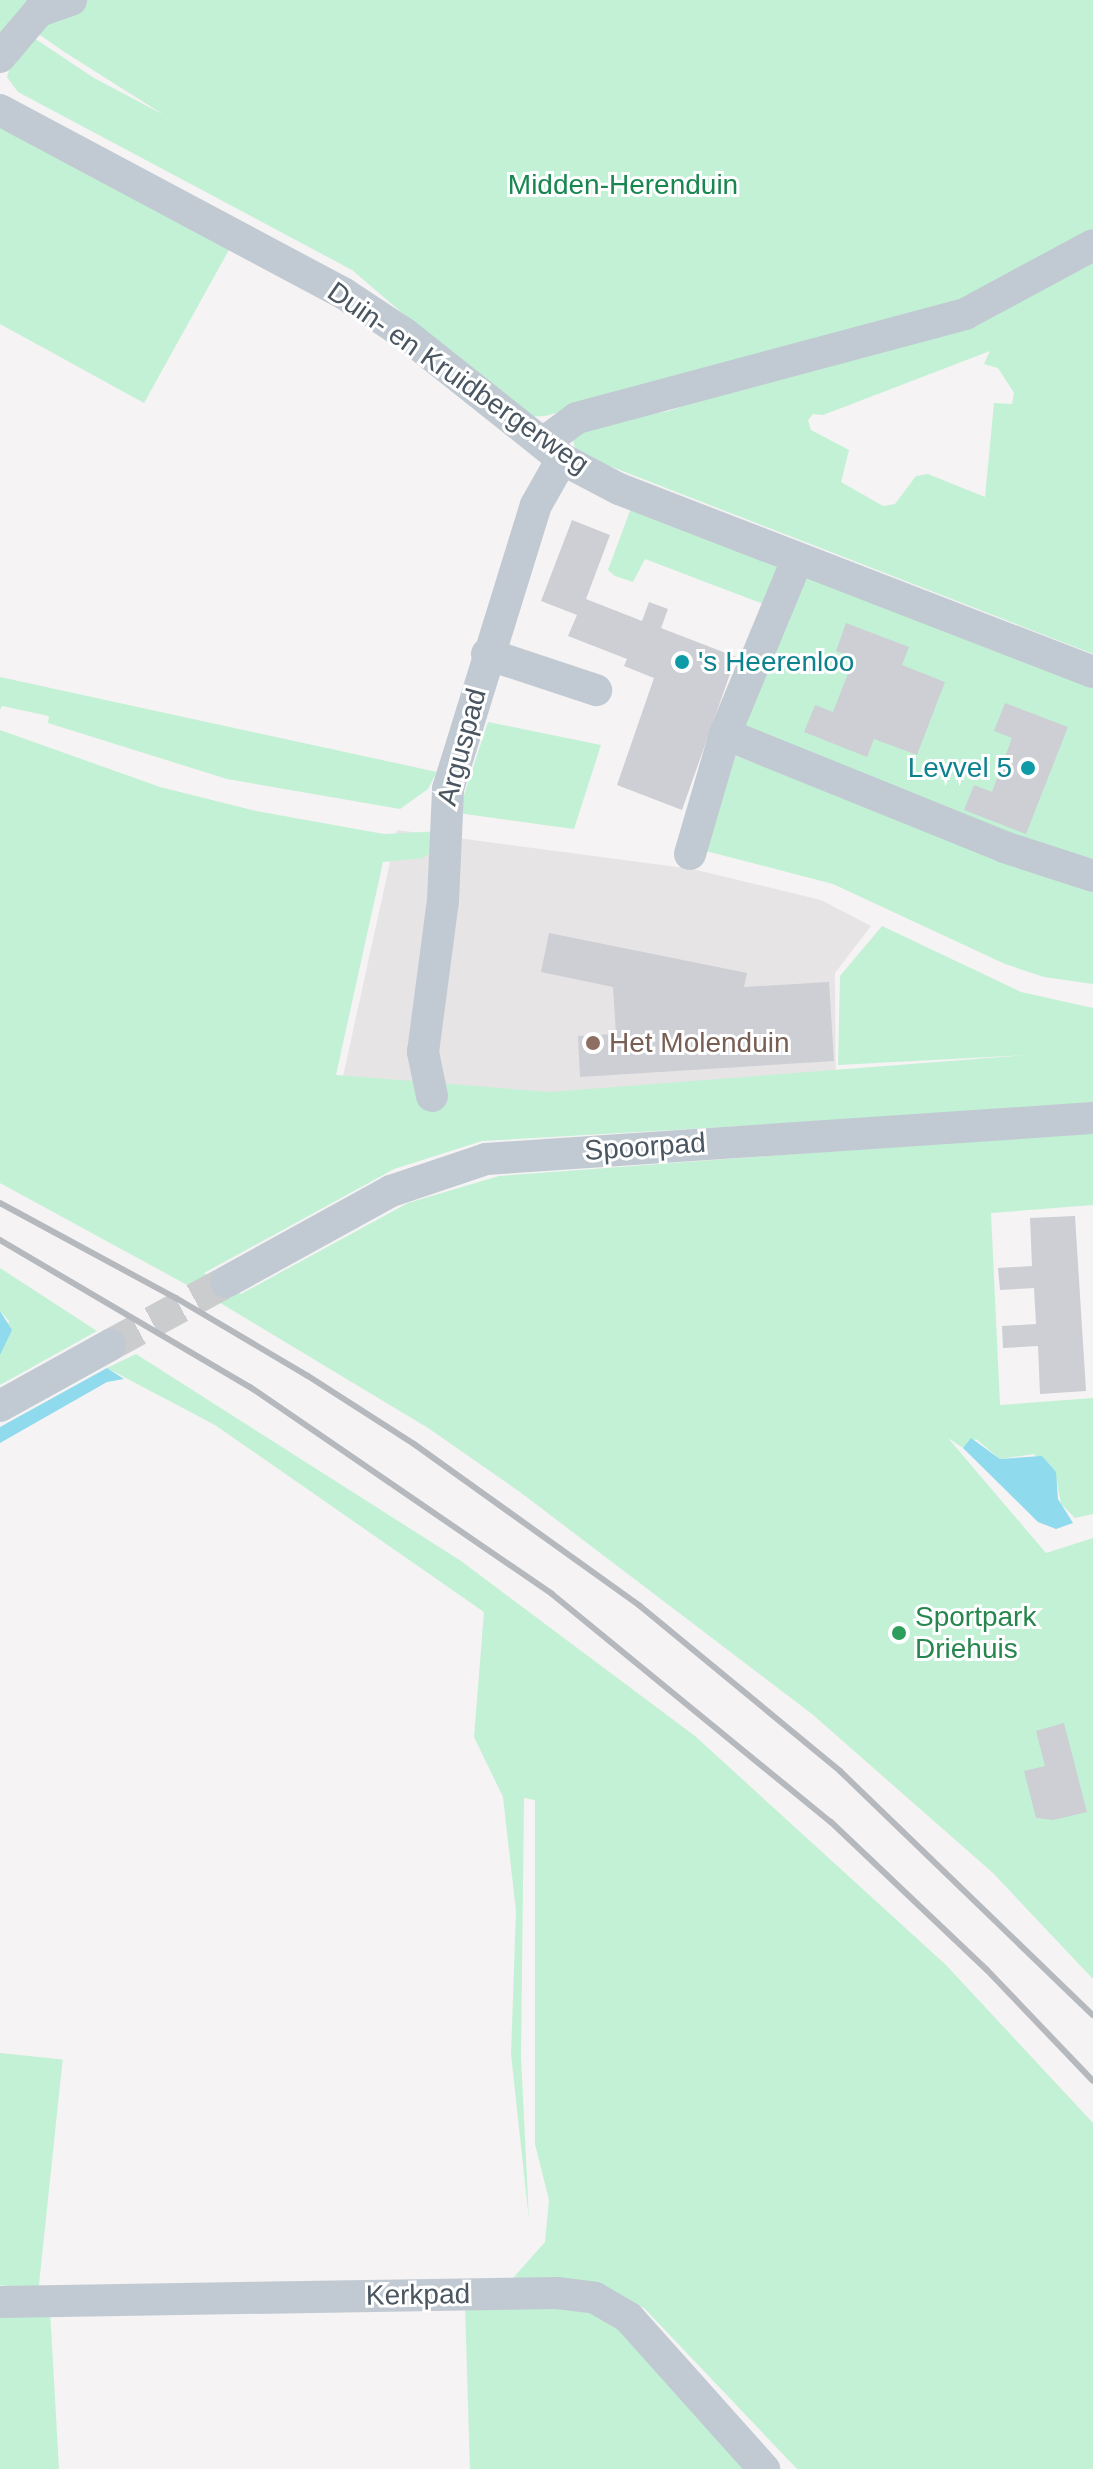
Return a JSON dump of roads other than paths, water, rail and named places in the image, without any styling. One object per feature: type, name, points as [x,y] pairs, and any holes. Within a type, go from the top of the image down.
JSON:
[{"type":"street","points":[[0,57],[39,11],[71,0]]},
{"type":"street","name":"Duin- en Kruidbergerweg","points":[[0,110],[343,293],[405,334],[553,451],[619,489],[1093,672]]},
{"type":"street","points":[[553,451],[577,418],[965,314],[1093,245]]},
{"type":"street","name":"Arguspad","points":[[432,1096],[423,1052],[443,901],[443,821],[487,654],[553,451]]},
{"type":"street","points":[[690,854],[725,734],[797,560]]},
{"type":"street","points":[[487,654],[596,690]]},
{"type":"street","points":[[725,734],[1004,847],[1093,876]]},
{"type":"street","name":"Spoorpad","points":[[226,1282],[391,1191],[486,1159],[1093,1118]]},
{"type":"street","points":[[0,1406],[110,1345]]},
{"type":"street","name":"Kerkpad","points":[[0,2302],[557,2293],[595,2298],[629,2318],[764,2469]]},
{"type":"water","points":[[0,1311],[12,1330],[0,1355]]},
{"type":"water","points":[[107,1368],[124,1379],[107,1382],[0,1443],[0,1427]]},
{"type":"water","points":[[971,1438],[1000,1459],[1042,1456],[1056,1472],[1058,1499],[1073,1523],[1056,1529],[1038,1522],[963,1448]]},
{"type":"tunnel","points":[[110,1345],[226,1282]]},
{"type":"railway","points":[[0,1203],[176,1298],[308,1376],[414,1444],[640,1606],[840,1771],[1093,2015]]},
{"type":"railway","points":[[0,1240],[250,1387],[552,1594],[831,1822],[987,1970],[1093,2081]]},
{"type":"place","name":"'s Heerenloo","points":[[682,662]]},
{"type":"place","name":"Levvel 5","points":[[1028,768]]},
{"type":"place","name":"Het Molenduin","points":[[593,1043]]},
{"type":"place","name":"Sportpark Driehuis","points":[[899,1633]]},
{"type":"park label","name":"Midden-Herenduin","points":[[623,185]]}]
